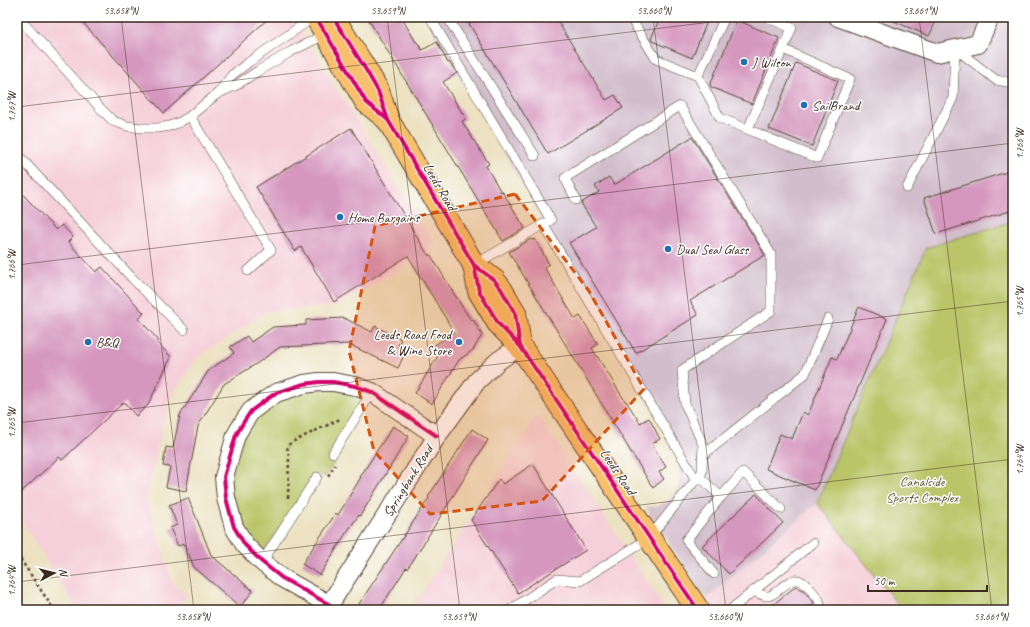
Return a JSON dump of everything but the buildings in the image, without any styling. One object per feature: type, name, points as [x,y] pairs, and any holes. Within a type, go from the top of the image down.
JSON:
[{"type":"main road","name":"Leeds Road","points":[[324,20],[366,70],[378,91],[388,120],[474,265],[494,280],[515,313],[520,346],[698,610]]},
{"type":"street","points":[[838,17],[938,53],[978,44],[990,17]]},
{"type":"street","name":"Springbank Road","points":[[328,607],[436,436],[477,381],[498,361],[520,346]]},
{"type":"street","points":[[328,607],[282,578],[262,562],[245,545],[234,527],[226,498],[224,477],[236,435],[243,423],[251,411],[276,393],[304,384],[333,382],[354,386],[372,392],[436,436]]},
{"type":"lane","points":[[18,17],[113,121],[127,126],[141,128],[158,128],[170,126],[180,122],[190,116],[217,94],[232,75],[249,62],[324,20]]},
{"type":"lane","points":[[430,17],[551,220],[474,265]]},
{"type":"lane","points":[[447,17],[535,156]]},
{"type":"lane","points":[[630,17],[656,59],[698,76],[720,118],[817,158],[850,79],[784,49]]},
{"type":"lane","points":[[698,76],[725,17]]},
{"type":"lane","points":[[748,129],[792,28],[766,17]]},
{"type":"lane","points":[[217,94],[236,86],[258,71],[314,40],[324,20]]},
{"type":"lane","points":[[955,49],[996,80],[1013,82]]},
{"type":"lane","points":[[907,188],[953,98],[955,49]]},
{"type":"lane","points":[[510,610],[557,579],[580,581],[649,538],[702,472],[703,445],[685,404],[682,370],[771,311],[771,254],[680,106],[564,178],[576,200]]},
{"type":"lane","points":[[190,116],[271,250],[248,271]]},
{"type":"lane","points":[[17,154],[133,279],[184,330]]},
{"type":"lane","points":[[543,224],[698,478],[721,497]]},
{"type":"lane","points":[[702,456],[804,374],[828,319]]},
{"type":"lane","points":[[332,454],[372,392]]},
{"type":"lane","points":[[714,574],[686,540],[743,472],[781,509]]},
{"type":"lane","points":[[262,562],[317,476]]},
{"type":"lane","points":[[731,610],[813,543]]},
{"type":"lane","points":[[753,591],[768,596],[790,581],[796,579],[806,584],[819,600],[820,610]]},
{"type":"path","points":[[297,508],[288,498],[288,446],[292,442],[350,414],[357,416]]},
{"type":"path","points":[[317,476],[324,481],[340,458],[332,454]]},
{"type":"path","points":[[17,554],[54,610]]},
{"type":"highlighted area","points":[[515,194],[589,291],[644,389],[542,501],[430,514],[374,451],[349,351],[375,226]]},
{"type":"shaded area","points":[[17,17],[292,17],[435,246],[388,276],[336,306],[268,311],[195,359],[168,402],[146,498],[173,584],[187,596],[173,610],[77,610],[17,514]]},
{"type":"shaded area","points":[[425,17],[1013,17],[1013,221],[926,248],[817,503],[706,599],[646,507],[658,506],[671,499],[680,484],[678,453]]},
{"type":"shaded area","points":[[537,415],[666,610],[411,610]]},
{"type":"shaded area","points":[[817,503],[902,610],[714,610],[706,599]]},
{"type":"green space","name":"Canalside Sports Complex","points":[[1013,221],[1013,610],[902,610],[817,503],[926,248]]},
{"type":"green space","points":[[303,387],[368,393],[328,456],[335,461],[325,477],[317,473],[261,555],[249,544],[229,499],[233,456],[254,412]]},
{"type":"cycle path","points":[[316,17],[366,102],[388,120]]},
{"type":"cycle path","points":[[333,17],[378,91],[388,120],[474,265],[479,291],[498,323],[520,346],[698,610]]},
{"type":"cycle path","points":[[474,265],[494,280],[515,313],[520,346]]},
{"type":"cycle path","points":[[330,605],[282,578],[262,562],[245,545],[234,527],[226,498],[224,477],[236,435],[243,423],[251,411],[276,393],[304,384],[333,382],[355,386],[372,392],[437,436]]},
{"type":"place","name":"J Wilson","points":[[744,62]]},
{"type":"place","name":"SailBrand","points":[[804,105]]},
{"type":"place","name":"Home Bargains","points":[[340,217]]},
{"type":"place","name":"Dual Seal Glass","points":[[668,249]]},
{"type":"place","name":"B&Q","points":[[88,342]]},
{"type":"place","name":"Leeds Road Food & Wine Store","points":[[459,342]]}]
